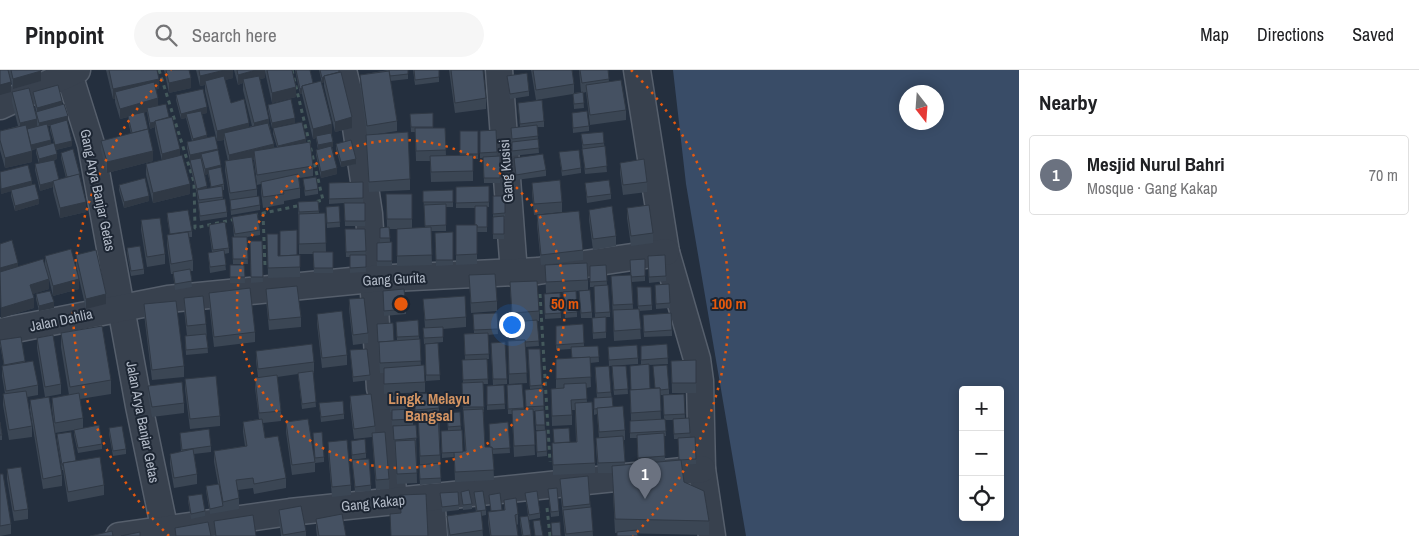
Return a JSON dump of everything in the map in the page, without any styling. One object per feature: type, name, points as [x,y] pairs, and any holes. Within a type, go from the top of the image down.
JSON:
[{"type":"street","points":[[343,70],[354,114],[369,214],[380,388],[385,406],[394,501]]},
{"type":"street","name":"Gang Kusisi","points":[[499,70],[526,272]]},
{"type":"street","points":[[637,70],[666,252],[697,359],[700,381],[702,469],[712,536]]},
{"type":"street","points":[[0,106],[73,72]]},
{"type":"street","name":"Gang Arya Banjar Getas","points":[[73,72],[92,144],[122,307]]},
{"type":"street","name":"Gang Gurita","points":[[122,307],[168,299],[372,279],[526,272],[666,252]]},
{"type":"street","name":"Jalan Dahlia","points":[[0,332],[122,307]]},
{"type":"street","name":"Jalan Arya Banjar Getas","points":[[122,307],[139,406],[165,532]]},
{"type":"street","name":"Gang Kakap","points":[[119,536],[165,532],[394,501],[702,469]]},
{"type":"street","points":[[431,497],[434,536]]},
{"type":"path","points":[[159,70],[194,182],[196,228],[244,217]]},
{"type":"path","points":[[253,215],[323,200],[292,70]]},
{"type":"path","points":[[263,213],[266,289]]},
{"type":"path","points":[[526,272],[550,465],[545,486]]},
{"type":"water","points":[[673,70],[1019,70],[1019,536],[746,536],[686,184]]},
{"type":"building","points":[[0,70],[8,70],[11,82],[0,85]]},
{"type":"building","points":[[11,70],[41,70],[41,71],[13,79]]},
{"type":"building","points":[[109,70],[157,70],[159,79],[113,89]]},
{"type":"building","points":[[166,70],[189,70],[191,78],[169,83]]},
{"type":"building","points":[[199,70],[225,70],[200,76]]},
{"type":"building","points":[[237,70],[256,70],[238,75]]},
{"type":"building","points":[[267,70],[292,70],[296,87],[272,93]]},
{"type":"building","points":[[296,70],[310,70],[313,83],[302,86],[300,89]]},
{"type":"building","points":[[320,70],[339,70],[339,72],[322,78]]},
{"type":"building","points":[[389,70],[408,70],[408,74],[390,76]]},
{"type":"building","points":[[414,70],[439,70],[439,77],[415,80]]},
{"type":"building","points":[[451,70],[483,70],[486,98],[455,103]]},
{"type":"building","points":[[533,70],[572,70],[574,84],[536,90]]},
{"type":"building","points":[[580,70],[608,70],[609,79],[582,83]]},
{"type":"building","points":[[389,71],[397,121],[367,126],[360,75]]},
{"type":"building","points":[[341,72],[352,117],[335,122],[324,76]]},
{"type":"building","points":[[527,73],[529,91],[510,94],[507,76]]},
{"type":"building","points":[[224,76],[231,103],[244,99],[249,123],[217,131],[205,81]]},
{"type":"building","points":[[259,76],[269,119],[254,123],[243,79]]},
{"type":"building","points":[[621,80],[626,110],[590,115],[586,85]]},
{"type":"building","points":[[321,81],[332,124],[313,129],[302,86]]},
{"type":"building","points":[[154,82],[158,98],[120,109],[115,92]]},
{"type":"building","points":[[58,85],[62,101],[37,108],[33,92]]},
{"type":"building","points":[[29,88],[37,119],[20,123],[12,92]]},
{"type":"building","points":[[203,89],[207,107],[181,114],[176,95]]},
{"type":"building","points":[[583,92],[584,103],[574,104],[573,94]]},
{"type":"building","points":[[291,99],[295,118],[272,123],[268,105]]},
{"type":"building","points":[[542,100],[544,121],[520,124],[518,103]]},
{"type":"building","points":[[64,104],[68,116],[39,123],[36,112]]},
{"type":"building","points":[[166,104],[169,117],[150,123],[147,108]]},
{"type":"building","points":[[201,111],[207,135],[193,139],[186,114]]},
{"type":"building","points":[[587,111],[589,126],[573,128],[572,113]]},
{"type":"building","points":[[144,112],[148,129],[132,133],[128,116]]},
{"type":"building","points":[[433,113],[433,127],[411,127],[410,114]]},
{"type":"building","points":[[172,117],[180,149],[162,154],[155,121]]},
{"type":"building","points":[[67,120],[72,141],[55,145],[50,125]]},
{"type":"building","points":[[302,122],[306,139],[278,146],[273,128]]},
{"type":"building","points":[[268,123],[274,144],[229,155],[224,133]]},
{"type":"building","points":[[47,124],[51,140],[31,145],[27,129]]},
{"type":"building","points":[[26,125],[32,151],[5,158],[0,140],[0,131]]},
{"type":"building","points":[[537,125],[538,136],[512,139],[511,128]]},
{"type":"building","points":[[415,128],[445,128],[446,150],[416,151]]},
{"type":"building","points":[[148,129],[153,151],[107,162],[101,141]]},
{"type":"building","points":[[496,130],[497,152],[480,153],[480,131]]},
{"type":"building","points":[[460,131],[478,131],[478,154],[460,154]]},
{"type":"building","points":[[408,132],[410,179],[369,182],[366,135]]},
{"type":"building","points":[[603,132],[604,143],[583,145],[581,134]]},
{"type":"building","points":[[331,133],[333,142],[318,145],[316,136]]},
{"type":"building","points":[[215,136],[218,149],[190,155],[187,142]]},
{"type":"building","points":[[538,139],[539,148],[512,151],[512,142]]},
{"type":"building","points":[[351,140],[356,159],[341,162],[336,144]]},
{"type":"building","points":[[310,142],[313,166],[257,175],[254,151]]},
{"type":"building","points":[[54,143],[57,154],[39,159],[36,148]]},
{"type":"building","points":[[331,146],[337,168],[321,172],[316,150]]},
{"type":"building","points":[[605,146],[607,166],[585,169],[582,149]]},
{"type":"building","points":[[73,149],[80,175],[67,177],[61,153]]},
{"type":"building","points":[[218,150],[221,165],[205,169],[201,154]]},
{"type":"building","points":[[579,150],[581,168],[562,171],[559,152]]},
{"type":"building","points":[[543,154],[546,170],[516,175],[514,158]]},
{"type":"building","points":[[182,155],[190,184],[153,193],[146,164]]},
{"type":"building","points":[[473,155],[473,171],[431,172],[430,156]]},
{"type":"building","points":[[500,156],[500,178],[484,178],[483,157]]},
{"type":"building","points":[[252,157],[257,189],[230,193],[225,161]]},
{"type":"building","points":[[201,158],[207,186],[197,189],[190,160]]},
{"type":"building","points":[[644,159],[647,182],[623,185],[620,163]]},
{"type":"building","points":[[54,160],[59,180],[40,185],[35,164]]},
{"type":"building","points":[[28,165],[32,181],[1,189],[0,172]]},
{"type":"building","points":[[221,167],[224,184],[211,187],[208,170]]},
{"type":"building","points":[[79,174],[86,202],[60,208],[53,181]]},
{"type":"building","points":[[298,174],[300,188],[283,191],[284,194],[263,197],[261,182]]},
{"type":"building","points":[[316,177],[318,189],[305,191],[303,179]]},
{"type":"building","points":[[145,178],[149,196],[124,202],[119,185]]},
{"type":"building","points":[[560,180],[562,202],[534,204],[532,183]]},
{"type":"building","points":[[609,180],[611,194],[587,197],[585,183]]},
{"type":"building","points":[[363,182],[363,198],[329,199],[329,183]]},
{"type":"building","points":[[35,184],[39,199],[15,206],[11,190]]},
{"type":"building","points":[[222,186],[223,197],[199,200],[197,190]]},
{"type":"building","points":[[489,186],[489,202],[456,203],[456,187]]},
{"type":"building","points":[[453,190],[453,202],[423,202],[423,191]]},
{"type":"building","points":[[386,194],[412,194],[412,219],[387,219]]},
{"type":"building","points":[[259,196],[260,205],[231,210],[230,200]]},
{"type":"building","points":[[493,196],[505,196],[505,213],[493,214]]},
{"type":"building","points":[[225,199],[227,212],[200,216],[198,203]]},
{"type":"building","points":[[318,201],[319,211],[299,212],[298,202]]},
{"type":"building","points":[[344,203],[365,203],[365,221],[345,221]]},
{"type":"building","points":[[446,204],[446,225],[425,226],[424,205]]},
{"type":"building","points":[[649,205],[653,233],[631,236],[627,208]]},
{"type":"building","points":[[339,206],[340,222],[327,223],[326,207]]},
{"type":"building","points":[[475,206],[487,206],[487,227],[477,227],[475,225]]},
{"type":"building","points":[[612,206],[616,236],[593,239],[589,210]]},
{"type":"building","points":[[188,210],[192,231],[170,234],[167,213]]},
{"type":"building","points":[[579,211],[583,250],[541,255],[537,215]]},
{"type":"building","points":[[257,213],[260,230],[235,234],[232,217]]},
{"type":"building","points":[[325,213],[326,243],[299,244],[299,214]]},
{"type":"building","points":[[504,216],[504,234],[493,234],[493,217]]},
{"type":"building","points":[[160,218],[165,254],[147,257],[141,220]]},
{"type":"building","points":[[225,222],[229,248],[213,250],[209,225]]},
{"type":"building","points":[[456,225],[477,225],[477,254],[456,255]]},
{"type":"building","points":[[389,227],[390,238],[380,238],[380,228]]},
{"type":"building","points":[[431,227],[432,255],[397,256],[397,229]]},
{"type":"building","points":[[345,229],[365,229],[366,251],[346,252]]},
{"type":"building","points":[[297,230],[297,255],[280,256],[280,231]]},
{"type":"building","points":[[188,232],[193,260],[171,264],[167,235]]},
{"type":"building","points":[[453,232],[453,260],[436,260],[435,233]]},
{"type":"building","points":[[267,234],[278,234],[278,256],[300,255],[300,267],[268,268]]},
{"type":"building","points":[[232,237],[247,237],[248,259],[233,259]]},
{"type":"building","points":[[12,240],[18,263],[0,268],[0,244]]},
{"type":"building","points":[[250,241],[262,241],[263,277],[251,277]]},
{"type":"building","points":[[392,242],[392,261],[377,261],[377,243]]},
{"type":"building","points":[[140,246],[144,269],[131,271],[127,248]]},
{"type":"building","points":[[71,249],[79,279],[53,286],[45,256]]},
{"type":"building","points":[[96,250],[106,294],[86,299],[76,255]]},
{"type":"building","points":[[224,250],[226,265],[210,267],[208,253]]},
{"type":"building","points":[[313,252],[333,252],[333,268],[314,268]]},
{"type":"building","points":[[350,255],[366,255],[366,267],[350,268]]},
{"type":"building","points":[[665,255],[666,276],[649,277],[648,256]]},
{"type":"building","points":[[43,259],[49,279],[30,285],[34,298],[1,308],[0,272]]},
{"type":"building","points":[[645,259],[645,276],[631,277],[630,260]]},
{"type":"building","points":[[587,263],[588,280],[546,282],[545,265]]},
{"type":"building","points":[[230,265],[244,265],[245,277],[230,277]]},
{"type":"building","points":[[606,265],[607,281],[590,282],[590,266]]},
{"type":"building","points":[[190,269],[192,281],[175,284],[173,272]]},
{"type":"building","points":[[495,274],[497,301],[471,303],[469,275]]},
{"type":"building","points":[[631,275],[633,304],[613,305],[611,276]]},
{"type":"building","points":[[537,281],[539,311],[512,313],[510,282]]},
{"type":"building","points":[[669,284],[670,303],[656,304],[655,285]]},
{"type":"building","points":[[608,285],[610,312],[595,313],[594,286]]},
{"type":"building","points":[[297,286],[301,317],[269,320],[266,289]]},
{"type":"building","points":[[637,287],[651,287],[652,305],[638,306]]},
{"type":"building","points":[[250,288],[255,332],[214,337],[209,293]]},
{"type":"building","points":[[404,289],[406,309],[384,311],[383,291]]},
{"type":"building","points":[[590,290],[592,312],[581,313],[579,291]]},
{"type":"building","points":[[50,291],[54,302],[39,306],[36,294]]},
{"type":"building","points":[[576,291],[577,312],[565,313],[563,292]]},
{"type":"building","points":[[560,293],[561,313],[545,314],[544,294]]},
{"type":"building","points":[[203,296],[206,324],[187,326],[184,298]]},
{"type":"building","points":[[465,296],[466,317],[425,320],[423,299]]},
{"type":"building","points":[[364,298],[368,333],[353,335],[349,299]]},
{"type":"building","points":[[176,301],[184,366],[152,370],[144,304]]},
{"type":"building","points":[[639,309],[641,329],[614,331],[613,310]]},
{"type":"building","points":[[342,311],[347,355],[322,358],[317,314]]},
{"type":"building","points":[[497,313],[498,329],[474,330],[473,314]]},
{"type":"building","points":[[671,313],[672,330],[644,332],[643,315]]},
{"type":"building","points":[[606,317],[606,332],[593,333],[592,318]]},
{"type":"building","points":[[418,320],[419,336],[397,337],[396,322]]},
{"type":"building","points":[[537,320],[539,341],[525,342],[525,340],[515,340],[514,322]]},
{"type":"building","points":[[393,323],[394,341],[378,342],[377,324]]},
{"type":"building","points":[[583,324],[584,343],[556,345],[556,326]]},
{"type":"building","points":[[102,326],[111,380],[70,387],[61,333]]},
{"type":"building","points":[[443,327],[443,337],[424,338],[423,328]]},
{"type":"building","points":[[488,333],[489,354],[465,355],[464,334]]},
{"type":"building","points":[[206,334],[208,348],[186,350],[185,336]]},
{"type":"building","points":[[53,335],[61,384],[45,387],[37,338]]},
{"type":"building","points":[[21,337],[25,361],[4,365],[0,340]]},
{"type":"building","points":[[420,339],[421,361],[380,363],[379,342]]},
{"type":"building","points":[[525,340],[527,373],[509,374],[508,341]]},
{"type":"building","points":[[505,342],[507,379],[493,379],[491,343]]},
{"type":"building","points":[[438,343],[440,375],[426,375],[425,344]]},
{"type":"building","points":[[312,344],[314,362],[258,369],[256,351]]},
{"type":"building","points":[[667,344],[668,358],[641,360],[641,346]]},
{"type":"building","points":[[637,345],[638,358],[609,360],[608,347]]},
{"type":"building","points":[[598,346],[599,357],[572,358],[571,347]]},
{"type":"building","points":[[367,349],[370,375],[353,377],[350,350]]},
{"type":"building","points":[[528,349],[540,349],[542,385],[530,386]]},
{"type":"building","points":[[590,357],[591,377],[556,379],[556,359]]},
{"type":"building","points":[[487,359],[488,379],[463,380],[462,360]]},
{"type":"building","points":[[696,360],[696,383],[672,383],[671,361]]},
{"type":"building","points":[[33,361],[38,385],[6,391],[2,366]]},
{"type":"building","points":[[649,364],[650,389],[631,390],[630,366]]},
{"type":"building","points":[[424,365],[425,382],[384,384],[384,368]]},
{"type":"building","points":[[667,365],[669,389],[660,390],[660,388],[655,388],[653,366]]},
{"type":"building","points":[[609,366],[611,392],[597,393],[595,367]]},
{"type":"building","points":[[612,366],[626,366],[628,389],[614,390]]},
{"type":"building","points":[[313,371],[316,402],[302,404],[298,373]]},
{"type":"building","points":[[277,375],[281,411],[259,413],[255,378]]},
{"type":"building","points":[[216,376],[220,416],[190,419],[185,379]]},
{"type":"building","points":[[182,382],[184,403],[152,407],[148,386]]},
{"type":"building","points":[[483,382],[484,407],[463,407],[462,383]]},
{"type":"building","points":[[586,383],[587,399],[571,400],[572,415],[552,416],[551,389],[564,388],[564,384]]},
{"type":"building","points":[[522,384],[524,408],[508,409],[507,385]]},
{"type":"building","points":[[504,385],[505,404],[487,405],[487,386]]},
{"type":"building","points":[[543,388],[544,406],[526,407],[525,390]]},
{"type":"building","points":[[660,388],[661,411],[631,413],[630,390]]},
{"type":"building","points":[[26,391],[32,426],[9,430],[3,394]]},
{"type":"building","points":[[79,393],[83,418],[55,423],[52,398]]},
{"type":"building","points":[[438,393],[439,408],[415,410],[415,394]]},
{"type":"building","points":[[371,394],[375,426],[354,429],[350,396]]},
{"type":"building","points":[[684,394],[685,414],[664,415],[663,395]]},
{"type":"building","points":[[408,395],[409,405],[390,406],[390,396]]},
{"type":"building","points":[[49,397],[62,475],[43,479],[30,400]]},
{"type":"building","points":[[612,397],[613,407],[594,409],[594,398]]},
{"type":"building","points":[[343,401],[344,414],[321,417],[319,403]]},
{"type":"building","points":[[592,402],[595,463],[553,465],[552,443],[577,442],[575,403]]},
{"type":"building","points":[[623,406],[625,430],[599,432],[597,408]]},
{"type":"building","points":[[413,409],[413,419],[392,420],[392,410]]},
{"type":"building","points":[[483,409],[485,447],[492,447],[494,470],[455,472],[454,452],[466,451],[463,410]]},
{"type":"building","points":[[533,409],[535,445],[514,446],[512,410]]},
{"type":"building","points":[[544,410],[545,425],[536,425],[535,411]]},
{"type":"building","points":[[438,412],[440,455],[420,456],[418,413]]},
{"type":"building","points":[[460,412],[461,426],[448,427],[447,413]]},
{"type":"building","points":[[689,418],[690,433],[674,434],[673,419]]},
{"type":"building","points":[[262,419],[265,438],[278,436],[286,478],[254,484],[253,478],[236,480],[239,498],[223,502],[214,451],[247,446],[243,422]]},
{"type":"building","points":[[308,419],[315,462],[292,465],[286,422]]},
{"type":"building","points":[[665,419],[666,431],[630,433],[630,421]]},
{"type":"building","points":[[508,422],[510,448],[493,449],[490,447],[489,424]]},
{"type":"building","points":[[99,425],[102,444],[78,448],[74,430]]},
{"type":"building","points":[[416,425],[417,438],[394,440],[393,426]]},
{"type":"building","points":[[122,426],[126,449],[113,451],[109,428]]},
{"type":"building","points":[[569,428],[570,442],[554,443],[553,429]]},
{"type":"building","points":[[209,429],[211,446],[182,450],[180,433]]},
{"type":"building","points":[[462,430],[463,452],[442,453],[441,431]]},
{"type":"building","points":[[546,430],[547,451],[537,452],[536,431]]},
{"type":"building","points":[[71,432],[76,461],[63,463],[62,465],[57,434]]},
{"type":"building","points":[[322,432],[324,457],[315,458],[313,433]]},
{"type":"building","points":[[385,432],[389,479],[376,480],[372,433]]},
{"type":"building","points":[[664,433],[665,456],[638,458],[637,435]]},
{"type":"building","points":[[623,436],[625,462],[598,463],[596,438]]},
{"type":"building","points":[[695,437],[696,459],[679,460],[678,438]]},
{"type":"building","points":[[365,439],[366,453],[352,455],[351,441]]},
{"type":"building","points":[[347,440],[351,485],[332,487],[328,442]]},
{"type":"building","points":[[415,440],[417,473],[397,474],[395,441]]},
{"type":"building","points":[[193,449],[197,474],[174,478],[170,454]]},
{"type":"building","points":[[100,457],[104,485],[68,492],[63,463]]},
{"type":"building","points":[[369,459],[371,485],[355,487],[352,460]]},
{"type":"building","points":[[681,460],[684,482],[704,491],[709,521],[615,519],[612,466]]},
{"type":"building","points":[[440,463],[441,478],[420,479],[419,465]]},
{"type":"building","points":[[21,467],[28,509],[14,511],[7,469]]},
{"type":"building","points":[[0,474],[3,474],[11,524],[0,526]]},
{"type":"building","points":[[588,476],[590,504],[563,507],[560,479]]},
{"type":"building","points":[[219,484],[223,506],[210,509],[206,486]]},
{"type":"building","points":[[557,488],[559,511],[551,512],[548,489]]},
{"type":"building","points":[[469,490],[472,504],[463,505],[461,492]]},
{"type":"building","points":[[483,491],[486,510],[477,511],[474,492]]},
{"type":"building","points":[[537,491],[540,513],[529,515],[525,493]]},
{"type":"building","points":[[458,492],[459,505],[442,507],[440,493]]},
{"type":"building","points":[[500,493],[502,510],[491,511],[489,495]]},
{"type":"building","points":[[202,494],[205,511],[191,514],[188,496]]},
{"type":"building","points":[[426,494],[428,536],[391,536],[390,514],[401,513],[400,495]]},
{"type":"building","points":[[516,498],[518,514],[515,515],[518,536],[491,536],[488,512],[505,510],[504,500]]},
{"type":"building","points":[[301,506],[306,531],[283,535],[279,510]]},
{"type":"building","points":[[591,507],[593,531],[566,534],[563,510]]},
{"type":"building","points":[[481,511],[483,530],[450,535],[447,516]]},
{"type":"building","points":[[342,514],[346,536],[319,536],[316,519]]},
{"type":"building","points":[[253,515],[256,536],[216,536],[214,521]]},
{"type":"building","points":[[528,516],[531,535],[523,536],[520,517]]},
{"type":"building","points":[[540,520],[543,536],[535,536],[533,521]]},
{"type":"building","points":[[208,522],[211,536],[176,536],[175,528]]},
{"type":"building","points":[[560,522],[561,536],[552,536],[551,523]]},
{"type":"building","points":[[637,530],[638,536],[617,536],[617,532]]},
{"type":"building","points":[[112,531],[113,536],[90,536]]},
{"type":"building","points":[[140,532],[140,536],[121,536]]},
{"type":"place","name":"Mesjid Nurul Bahri","points":[[645,499]]},
{"type":"district","name":"Lingk. Melayu Bangsal","points":[[429,406]]}]
